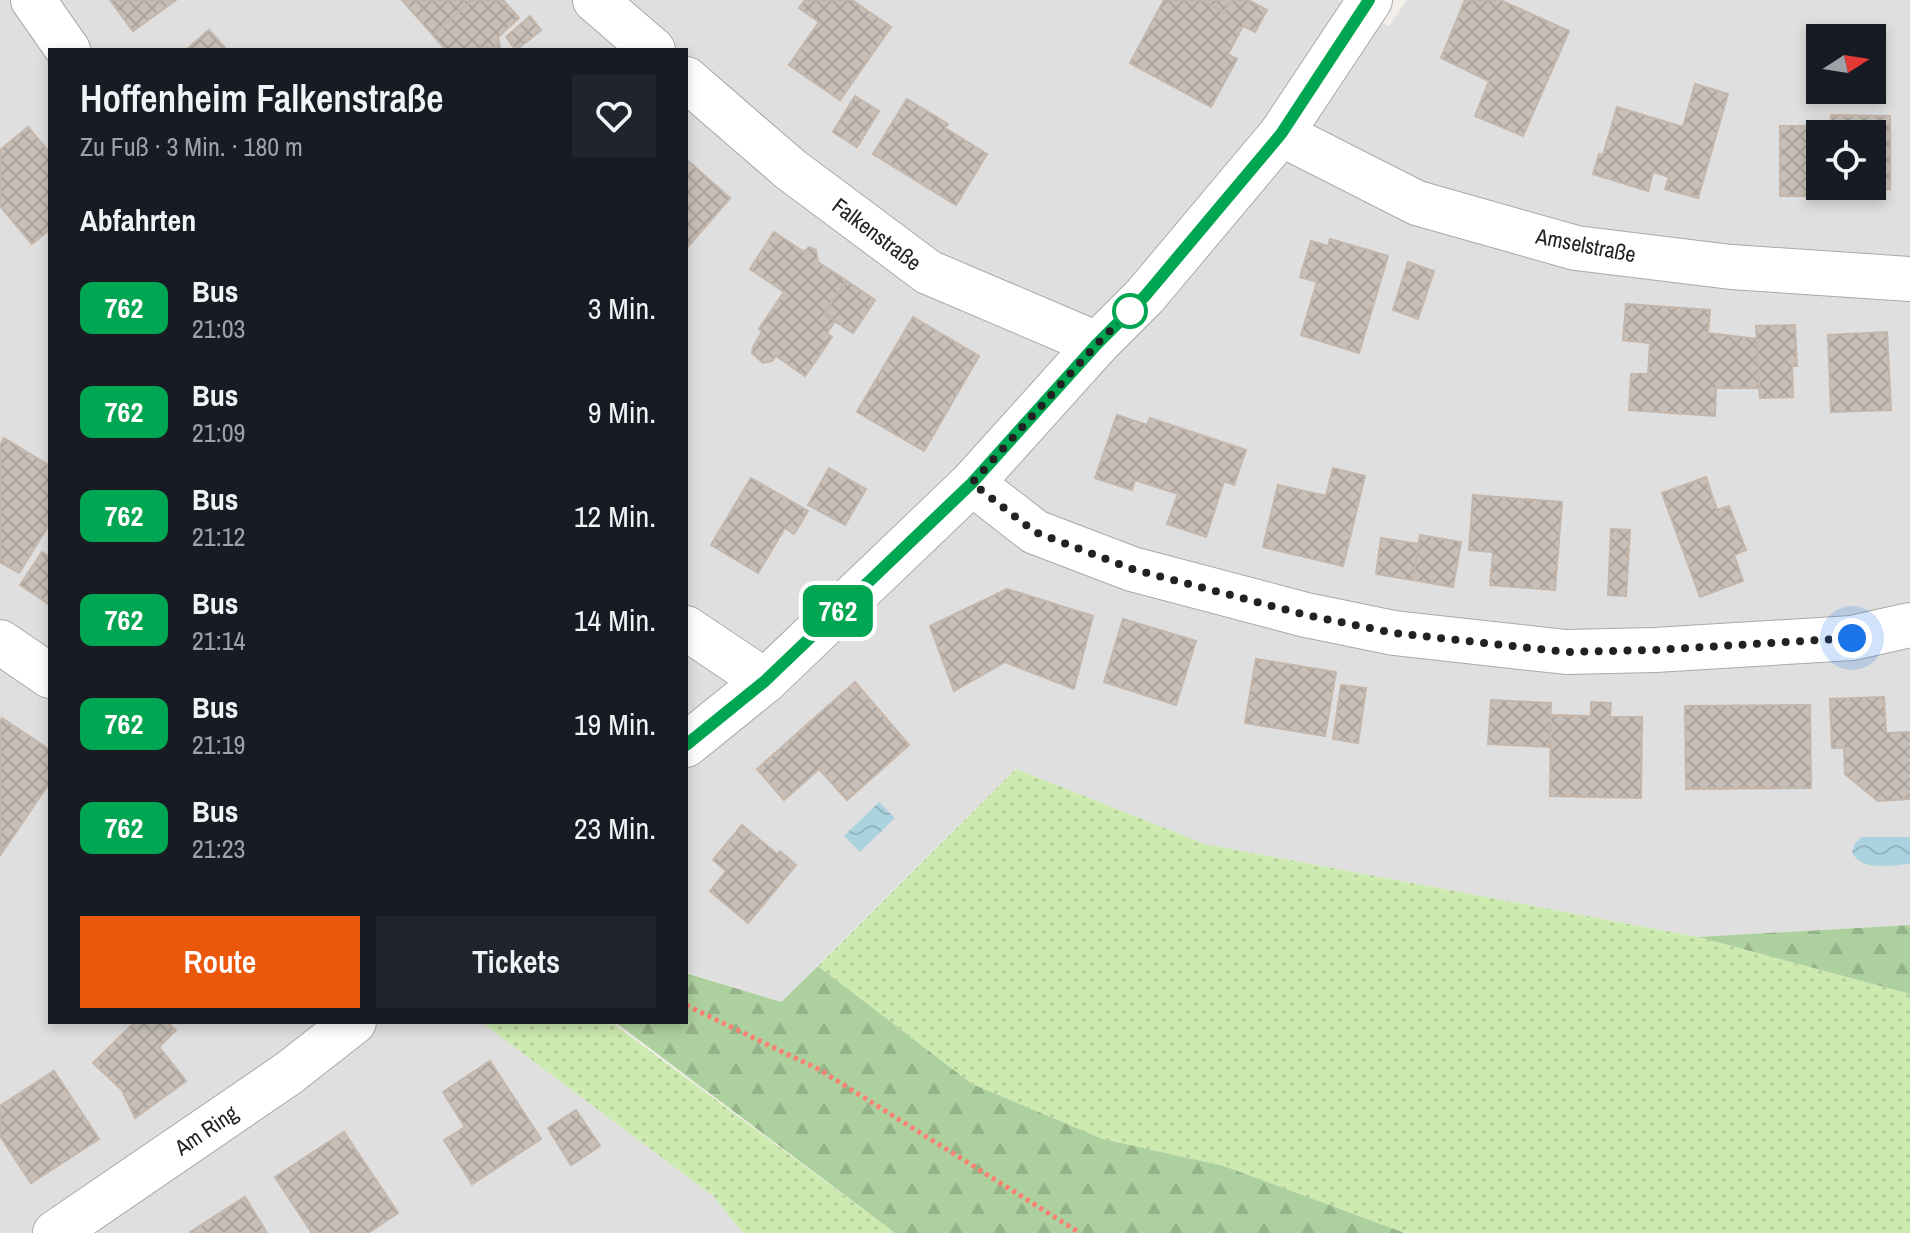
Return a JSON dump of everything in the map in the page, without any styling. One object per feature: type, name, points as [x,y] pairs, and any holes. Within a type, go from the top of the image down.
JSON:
[{"type":"street","points":[[33,0],[67,48]]},
{"type":"street","points":[[595,0],[651,48]]},
{"type":"street","points":[[688,743],[765,681],[972,483],[1097,344],[1145,296],[1281,134],[1370,0]]},
{"type":"street","name":"Falkenstraße","points":[[688,81],[790,169],[928,272],[1097,344]]},
{"type":"street","name":"Amselstraße","points":[[1281,134],[1417,203],[1576,248],[1731,267],[1910,279]]},
{"type":"street","points":[[972,483],[1035,532],[1132,569],[1306,615],[1394,633],[1566,652],[1852,638],[1910,625]]},
{"type":"street","points":[[688,629],[765,681]]},
{"type":"street","points":[[0,642],[48,675]]},
{"type":"street","name":"Am Ring","points":[[55,1233],[289,1073],[351,1024]]},
{"type":"path","points":[[688,1006],[820,1070],[1080,1233]]},
{"type":"shaded area","points":[[0,0],[1338,0],[1389,26],[1407,0],[1910,0],[1910,925],[1698,937],[1205,844],[1016,769],[781,1002],[688,973],[688,48],[48,48],[48,1024],[484,1024],[713,1196],[743,1233],[0,1233]]},
{"type":"green space","points":[[1016,769],[1205,844],[1698,937],[1910,994],[1910,1233],[1405,1233],[1224,1166],[1103,1139],[972,1084],[818,966]]},
{"type":"green space","points":[[1910,925],[1910,994],[1698,937]]},
{"type":"green space","points":[[818,966],[972,1084],[1103,1139],[1224,1166],[1405,1233],[895,1233],[618,1024],[688,1024],[688,974],[781,1002]]},
{"type":"green space","points":[[484,1024],[614,1024],[895,1233],[743,1233],[713,1196]]},
{"type":"water","points":[[879,802],[895,818],[860,852],[844,836]]},
{"type":"water","points":[[1862,837],[1910,837],[1910,864],[1877,866],[1862,862],[1852,852],[1855,843]]},
{"type":"building","points":[[110,0],[176,0],[133,31]]},
{"type":"building","points":[[402,0],[472,0],[433,35]]},
{"type":"building","points":[[472,0],[503,0],[519,18],[498,37],[500,47],[444,48],[433,35]]},
{"type":"building","points":[[805,0],[852,0],[891,27],[840,100],[789,65],[819,22],[799,8]]},
{"type":"building","points":[[1164,0],[1201,0],[1224,12],[1231,0],[1248,0],[1267,10],[1255,32],[1243,26],[1228,54],[1237,59],[1211,107],[1130,63]]},
{"type":"building","points":[[1201,0],[1231,0],[1224,12]]},
{"type":"building","points":[[1465,0],[1500,0],[1569,31],[1523,136],[1475,116],[1489,81],[1441,58]]},
{"type":"building","points":[[530,16],[541,30],[518,48],[514,48],[506,37]]},
{"type":"building","points":[[209,30],[225,48],[188,48]]},
{"type":"building","points":[[1695,84],[1728,94],[1698,198],[1665,189],[1669,177],[1653,172],[1648,191],[1593,174],[1599,154],[1603,155],[1617,107],[1683,127]]},
{"type":"building","points":[[855,96],[879,111],[857,147],[833,132]]},
{"type":"building","points":[[907,99],[948,124],[945,128],[987,154],[956,205],[873,154]]},
{"type":"building","points":[[1831,115],[1890,116],[1890,189],[1886,189],[1886,120],[1831,120]]},
{"type":"building","points":[[1780,126],[1806,126],[1806,196],[1780,196]]},
{"type":"building","points":[[28,127],[48,151],[48,231],[32,244],[0,206],[0,150]]},
{"type":"building","points":[[688,161],[730,198],[688,247]]},
{"type":"building","points":[[774,232],[804,252],[809,247],[816,250],[818,262],[847,281],[824,314],[835,321],[827,333],[832,337],[805,376],[776,356],[772,361],[763,363],[752,353],[762,332],[759,329],[784,292],[750,269]]},
{"type":"building","points":[[1330,239],[1388,256],[1359,353],[1301,335],[1317,282],[1300,277],[1311,241],[1328,246]]},
{"type":"building","points":[[1408,262],[1434,271],[1418,319],[1393,310]]},
{"type":"building","points":[[847,281],[875,300],[853,333],[824,314]]},
{"type":"building","points":[[1626,304],[1710,310],[1708,333],[1757,339],[1759,388],[1716,388],[1715,416],[1629,410],[1631,374],[1648,374],[1650,343],[1623,340]]},
{"type":"building","points":[[913,317],[979,356],[924,451],[857,412]]},
{"type":"building","points":[[1795,325],[1797,366],[1792,366],[1793,397],[1760,398],[1756,326]]},
{"type":"building","points":[[1887,332],[1891,410],[1831,412],[1828,335]]},
{"type":"building","points":[[1117,415],[1147,425],[1150,418],[1246,450],[1234,485],[1224,481],[1206,537],[1167,524],[1178,494],[1135,480],[1132,490],[1095,478]]},
{"type":"building","points":[[4,438],[48,465],[48,526],[19,573],[0,562],[0,445]]},
{"type":"building","points":[[829,468],[866,489],[845,525],[808,505]]},
{"type":"building","points":[[1333,468],[1365,476],[1343,566],[1263,547],[1278,485],[1326,496]]},
{"type":"building","points":[[1706,477],[1717,510],[1729,506],[1746,550],[1734,555],[1743,581],[1700,597],[1662,493]]},
{"type":"building","points":[[751,478],[808,511],[794,534],[785,528],[758,573],[711,545]]},
{"type":"building","points":[[1473,495],[1562,502],[1555,590],[1490,585],[1493,552],[1469,550]]},
{"type":"building","points":[[1611,529],[1630,530],[1626,596],[1608,595]]},
{"type":"building","points":[[1420,535],[1461,542],[1453,587],[1413,580]]},
{"type":"building","points":[[1381,538],[1419,544],[1413,580],[1376,574]]},
{"type":"building","points":[[42,552],[48,556],[48,604],[20,585]]},
{"type":"building","points":[[1007,589],[1093,616],[1074,689],[1005,662],[954,691],[930,626]]},
{"type":"building","points":[[1123,619],[1196,641],[1176,705],[1104,682]]},
{"type":"building","points":[[1256,659],[1336,672],[1325,736],[1245,723]]},
{"type":"building","points":[[855,682],[909,745],[847,800],[819,769],[784,800],[757,769]]},
{"type":"building","points":[[1341,685],[1366,688],[1358,743],[1333,739]]},
{"type":"building","points":[[1884,697],[1886,733],[1910,732],[1910,799],[1878,801],[1845,774],[1844,748],[1832,748],[1830,699]]},
{"type":"building","points":[[1491,700],[1551,703],[1549,747],[1488,744]]},
{"type":"building","points":[[1591,702],[1611,703],[1610,717],[1642,717],[1641,798],[1550,796],[1551,715],[1591,716]]},
{"type":"building","points":[[1810,705],[1811,788],[1686,789],[1685,706]]},
{"type":"building","points":[[2,718],[48,749],[48,785],[1,854]]},
{"type":"building","points":[[742,825],[777,854],[780,851],[796,865],[748,923],[710,891],[726,871],[713,860]]},
{"type":"building","points":[[133,1024],[168,1024],[176,1030],[159,1047],[186,1081],[135,1118],[122,1090],[93,1063]]},
{"type":"building","points":[[490,1061],[541,1139],[472,1184],[444,1140],[465,1127],[443,1092]]},
{"type":"building","points":[[54,1071],[99,1139],[31,1183],[0,1136],[0,1106]]},
{"type":"building","points":[[576,1110],[600,1146],[571,1165],[548,1128]]},
{"type":"building","points":[[344,1132],[398,1213],[368,1233],[312,1233],[275,1177]]},
{"type":"building","points":[[245,1197],[267,1233],[190,1233],[190,1232]]},
{"type":"bus line","name":"762","points":[[688,743],[765,681],[972,483],[1097,344],[1145,296],[1281,134],[1369,0]]},
{"type":"route","points":[[1130,311],[972,483],[1035,532],[1132,569],[1306,615],[1394,633],[1566,652],[1852,638]]}]
